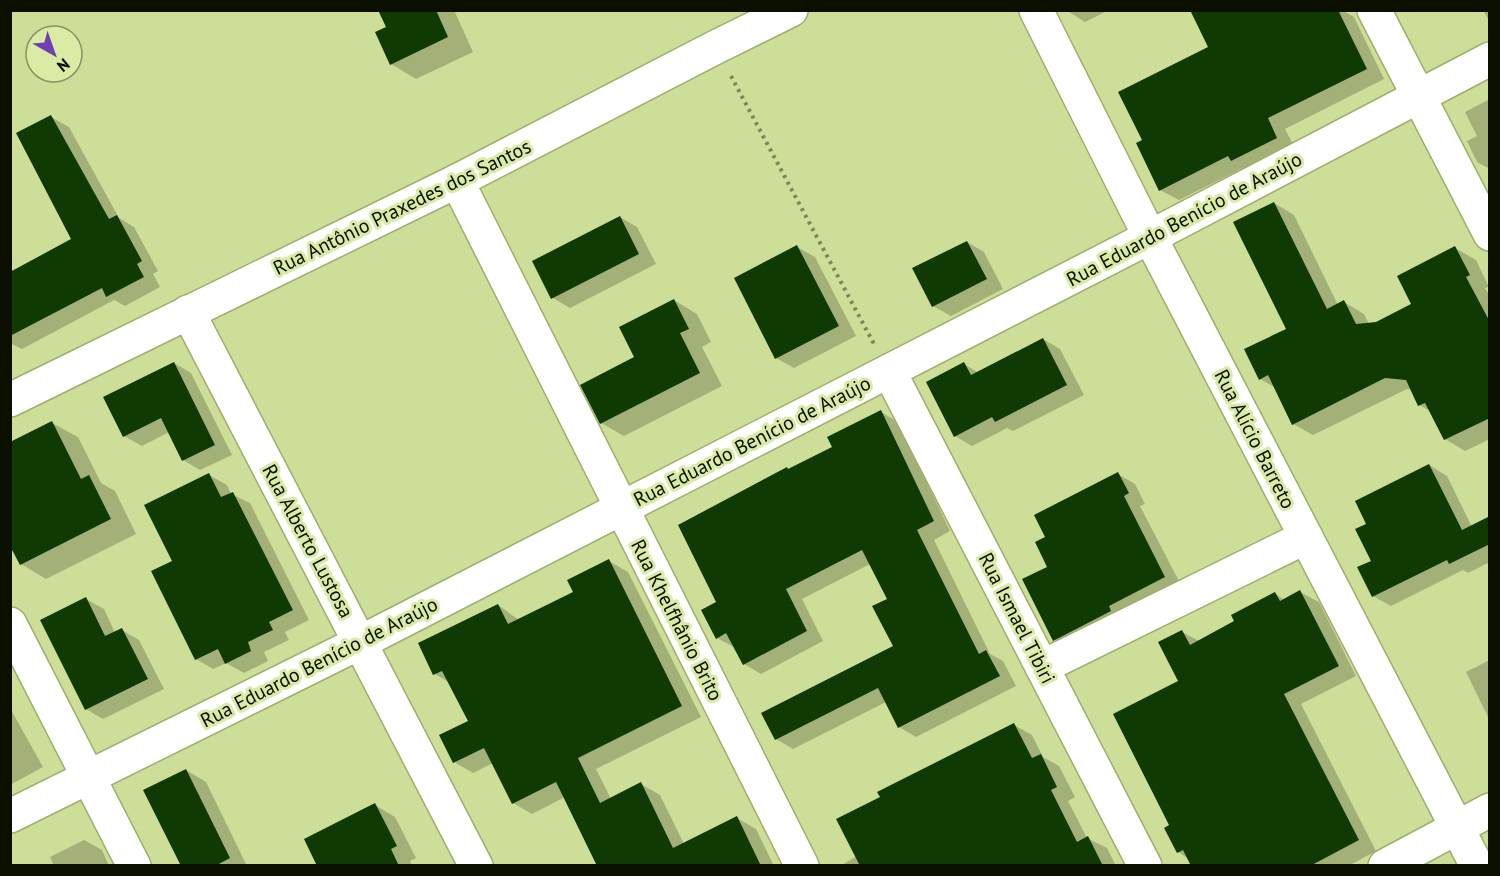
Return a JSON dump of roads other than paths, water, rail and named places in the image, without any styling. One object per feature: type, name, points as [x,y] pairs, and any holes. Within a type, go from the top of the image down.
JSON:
[{"type":"street","name":"Rua Antônio Praxedes dos Santos","points":[[10,400],[457,181],[791,10]]},
{"type":"street","name":"Rua Alício Barreto","points":[[1036,10],[1150,237],[1477,866]]},
{"type":"street","points":[[1374,10],[1490,234]]},
{"type":"street","name":"Rua Eduardo Benício de Araújo","points":[[10,816],[361,642],[620,507],[1150,237],[1490,59]]},
{"type":"street","name":"Rua Khelfhânio Brito","points":[[457,181],[802,866]]},
{"type":"street","name":"Rua Alberto Lustosa","points":[[188,312],[476,866]]},
{"type":"street","name":"Rua Ismael Tibiri","points":[[889,371],[1145,866]]},
{"type":"street","points":[[1042,667],[1305,537]]},
{"type":"street","points":[[10,624],[134,866]]},
{"type":"street","points":[[1385,866],[1490,810]]}]
